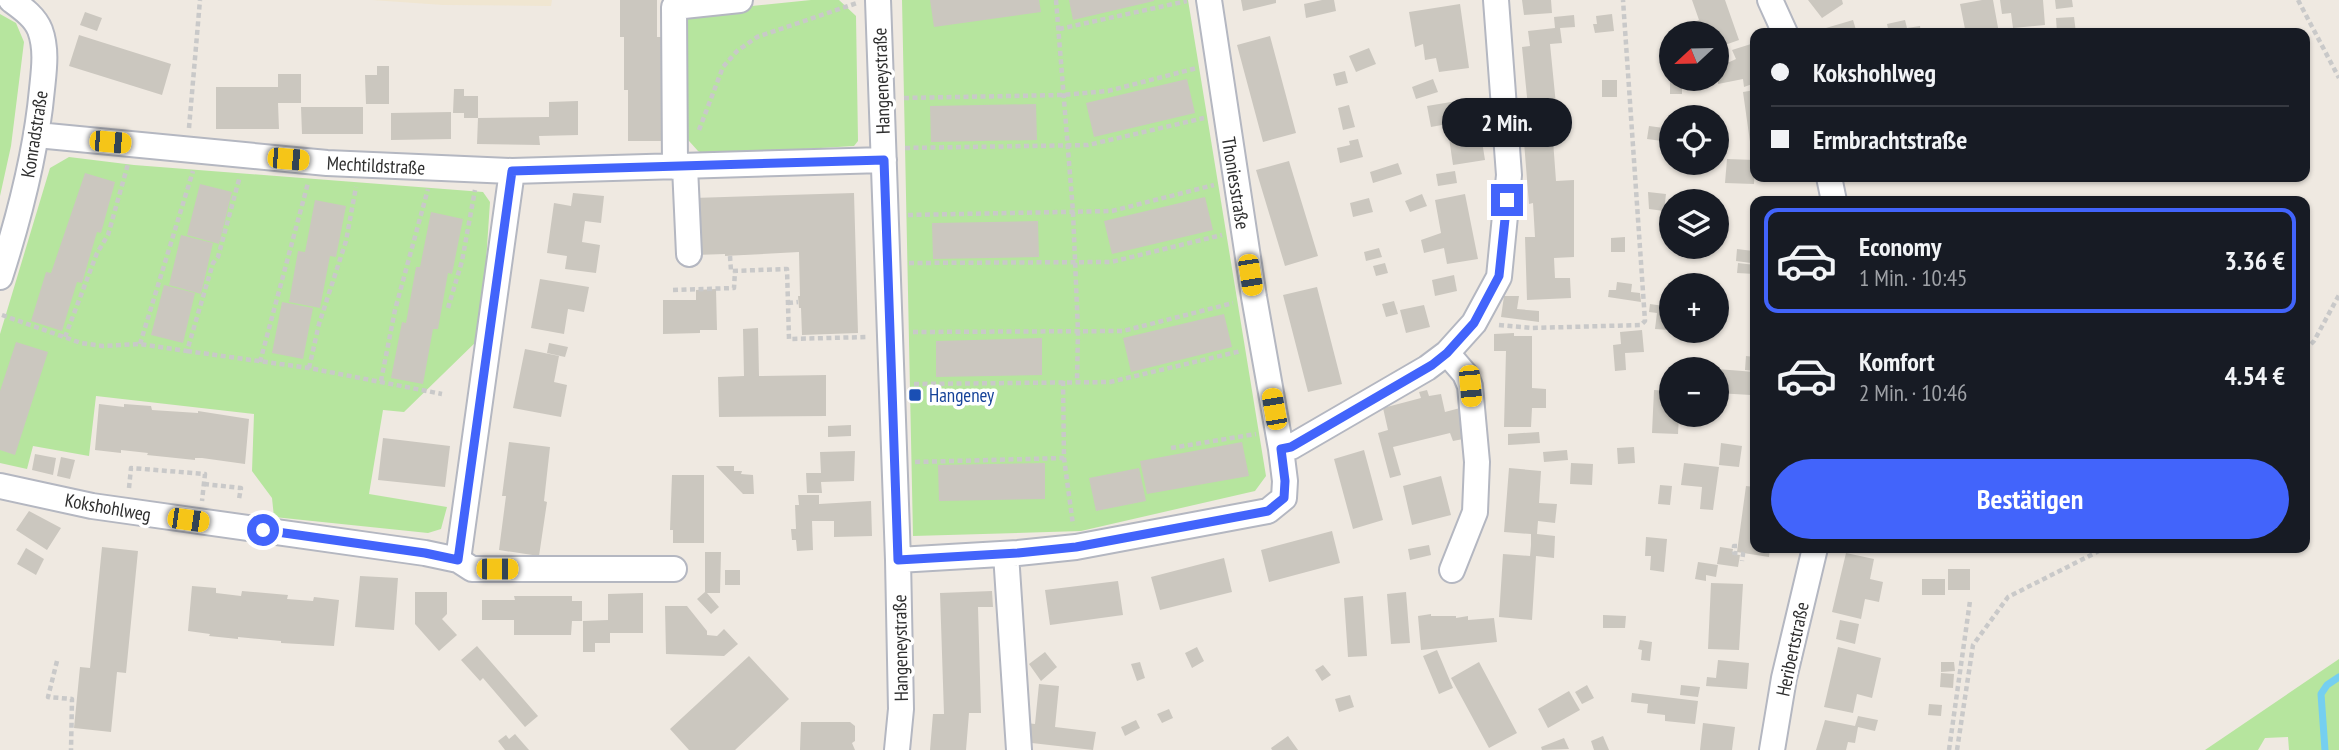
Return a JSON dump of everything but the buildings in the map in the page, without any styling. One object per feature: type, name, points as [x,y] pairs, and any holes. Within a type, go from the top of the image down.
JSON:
[{"type":"street","name":"Konradstraße","points":[[0,277],[15,230],[37,135],[44,54],[42,34],[35,20],[11,0]]},
{"type":"street","points":[[689,254],[680,167],[674,7],[740,0]]},
{"type":"street","name":"Thoniesstraße","points":[[1076,547],[1268,511],[1284,498],[1285,481],[1279,440],[1243,230],[1209,0]]},
{"type":"street","points":[[1279,440],[1291,447],[1416,375],[1447,353],[1474,323],[1499,276],[1509,175],[1496,0]]},
{"type":"street","points":[[1770,0],[1783,28]]},
{"type":"street","name":"Hangeneystraße","points":[[871,1],[882,99],[884,154],[887,263],[879,335],[892,385],[901,709],[897,750]]},
{"type":"street","name":"Mechtildstraße","points":[[37,135],[191,156],[512,171],[680,167],[884,154]]},
{"type":"street","points":[[458,560],[512,171]]},
{"type":"street","points":[[1447,353],[1465,373],[1470,386],[1476,462],[1475,512],[1452,570]]},
{"type":"street","name":"Kokshohlweg","points":[[0,486],[92,506],[425,553],[458,560],[472,569],[674,569]]},
{"type":"street","points":[[898,560],[1076,547]]},
{"type":"street","name":"Heribertstraße","points":[[1772,750],[1784,678],[1814,553]]},
{"type":"street","points":[[1006,554],[1019,750]]},
{"type":"path","points":[[139,344],[191,156],[200,0]]},
{"type":"path","points":[[1056,0],[1076,263],[1077,381]]},
{"type":"path","points":[[1059,29],[1192,0]]},
{"type":"path","points":[[1474,323],[1532,328],[1642,325],[1645,321],[1623,0]]},
{"type":"path","points":[[2298,0],[2339,78]]},
{"type":"path","points":[[680,167],[723,67],[737,51],[757,37],[871,1]]},
{"type":"path","points":[[882,99],[1063,95],[1108,91],[1218,63]]},
{"type":"path","points":[[884,154],[1087,145],[1226,113]]},
{"type":"path","points":[[65,337],[97,253],[108,235],[130,157]]},
{"type":"path","points":[[187,351],[213,264],[218,257],[242,168]]},
{"type":"path","points":[[260,362],[309,175]]},
{"type":"path","points":[[309,368],[319,324],[346,241],[358,179]]},
{"type":"path","points":[[886,215],[1112,211],[1236,180]]},
{"type":"path","points":[[380,382],[395,310],[429,184]]},
{"type":"path","points":[[448,308],[462,261],[476,185]]},
{"type":"path","points":[[887,263],[1111,262],[1243,230]]},
{"type":"path","points":[[730,256],[731,271],[786,269],[789,339],[1123,331],[1254,297]]},
{"type":"path","points":[[673,290],[734,288],[734,271]]},
{"type":"path","points":[[2310,345],[2339,295]]},
{"type":"path","points":[[788,303],[798,302]]},
{"type":"path","points":[[2,315],[81,343],[103,346],[139,344],[309,368],[442,394]]},
{"type":"path","points":[[892,385],[1110,382],[1262,346]]},
{"type":"path","points":[[1063,381],[1064,458],[1076,547]]},
{"type":"path","points":[[1171,448],[1279,440]]},
{"type":"path","points":[[894,462],[1064,458]]},
{"type":"path","points":[[128,499],[131,468],[205,474],[202,510]]},
{"type":"path","points":[[204,484],[240,488],[239,499]]},
{"type":"path","points":[[1737,546],[1734,546],[1734,553],[1743,554],[1742,561]]},
{"type":"path","points":[[1957,750],[1973,645],[2008,597],[2095,553]]},
{"type":"path","points":[[1949,750],[1970,601]]},
{"type":"path","points":[[57,661],[48,697],[72,699],[71,750]]},
{"type":"shaded area","points":[[372,0],[552,0],[551,6],[443,5]]},
{"type":"green space","points":[[811,0],[839,0],[856,16],[858,141],[854,146],[705,155],[698,151],[681,132],[680,21],[693,12]]},
{"type":"green space","points":[[902,0],[1188,0],[1266,476],[1255,491],[1081,531],[913,536]]},
{"type":"green space","points":[[0,14],[16,23],[24,42],[11,146],[0,196]]},
{"type":"green space","points":[[69,157],[134,165],[483,192],[490,202],[481,337],[404,412],[383,410],[369,494],[447,507],[441,529],[428,533],[274,517],[272,498],[252,471],[254,414],[96,396],[89,456],[33,446],[27,469],[0,463],[0,334],[50,168]]},
{"type":"green space","points":[[2339,659],[2339,750],[2289,750],[2288,737],[2265,738],[2258,750],[2205,750]]},
{"type":"waterway","points":[[2325,750],[2321,694],[2327,685],[2339,677]]},
{"type":"place","name":"Hangeney","points":[[915,395]]},
{"type":"route","points":[[263,530],[458,560],[512,171],[884,160],[898,560],[1076,547],[1268,511],[1284,498],[1281,449],[1291,447],[1432,365],[1447,353],[1474,323],[1499,276],[1507,200]]}]
